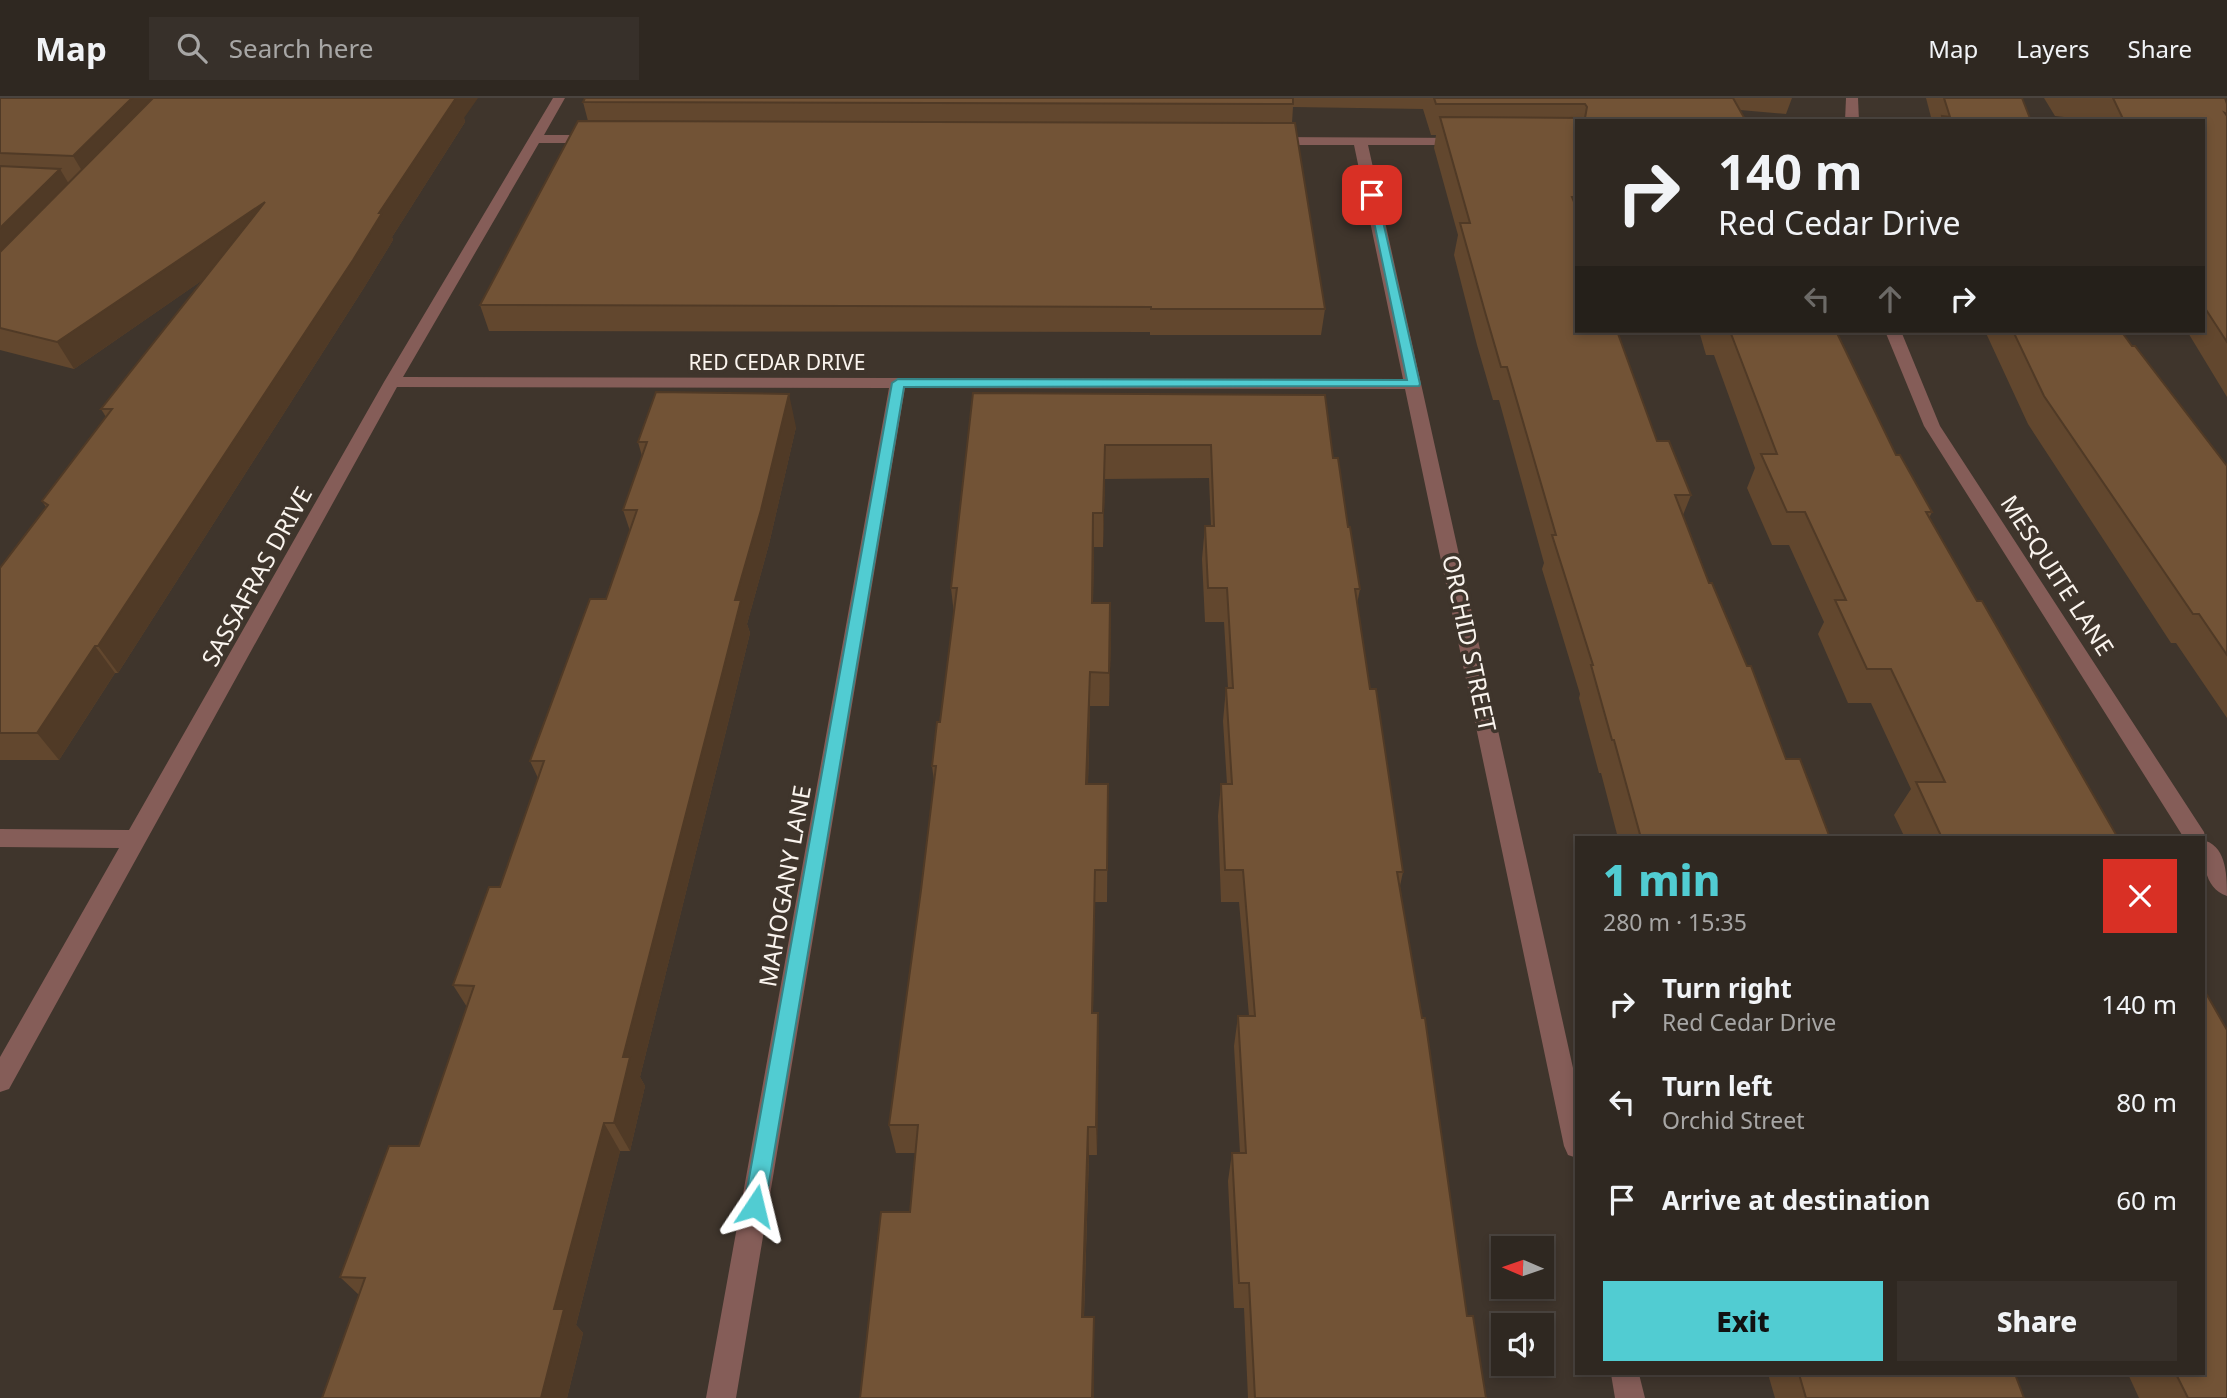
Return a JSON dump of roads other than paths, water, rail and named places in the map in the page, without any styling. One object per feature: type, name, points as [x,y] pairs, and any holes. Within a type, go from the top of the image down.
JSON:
[{"type":"street","name":"SASSAFRAS DRIVE","points":[[0,1081],[392,382],[559,98]]},
{"type":"street","points":[[1852,98],[1852,119]]},
{"type":"street","points":[[536,139],[606,139]]},
{"type":"street","points":[[1248,141],[1482,141]]},
{"type":"street","name":"ORCHID STREET","points":[[1360,141],[1575,1137]]},
{"type":"street","name":"MESQUITE LANE","points":[[1894,333],[1932,426],[2195,836]]},
{"type":"street","name":"RED CEDAR DRIVE","points":[[392,382],[1414,384]]},
{"type":"street","name":"MAHOGANY LANE","points":[[721,1398],[898,383]]},
{"type":"street","points":[[0,838],[136,839]]},
{"type":"street","points":[[2205,852],[2227,887]]},
{"type":"street","points":[[1625,1375],[1630,1398]]}]
